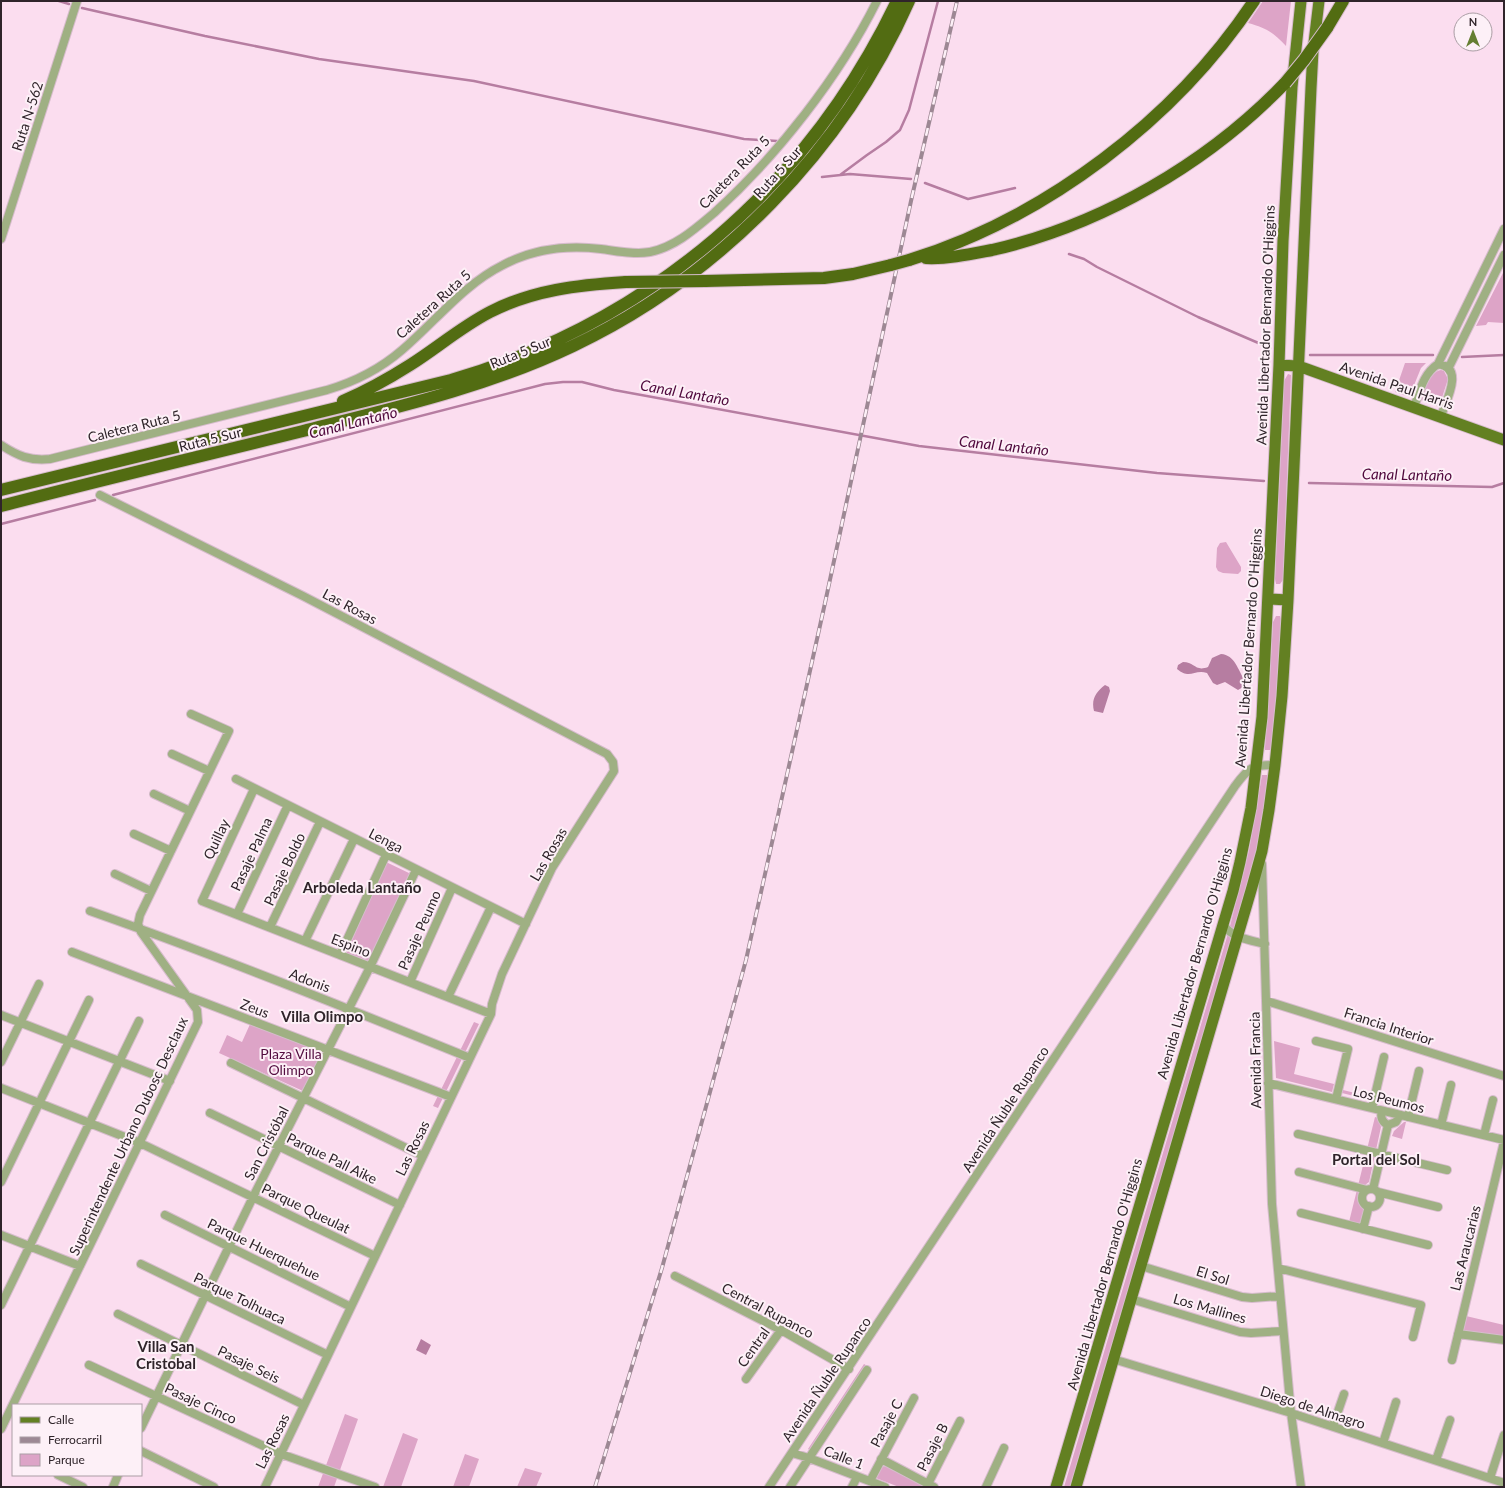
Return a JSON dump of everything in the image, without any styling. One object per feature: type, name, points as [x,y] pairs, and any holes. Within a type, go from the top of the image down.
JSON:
[{"type":"highway","name":"Ruta 5 Sur","points":[[1,490],[427,386],[477,372],[509,361],[596,320],[666,277],[703,250],[741,216],[775,182],[804,149],[824,123],[854,79],[878,39],[897,1]]},
{"type":"highway","name":"Ruta 5 Sur","points":[[1,506],[371,414],[478,384],[532,364],[606,329],[660,296],[704,263],[741,232],[785,188],[830,135],[857,95],[882,55],[909,1]]},
{"type":"highway","points":[[314,413],[355,395],[392,376],[463,327],[506,305],[536,294],[589,284],[824,278],[853,274],[891,265],[962,241],[1010,217],[1062,187],[1099,162],[1145,124],[1186,85],[1222,44],[1254,1]]},
{"type":"highway","points":[[912,259],[951,257],[1004,247],[1048,234],[1113,206],[1154,185],[1202,155],[1241,125],[1285,83],[1327,28],[1343,1]]},
{"type":"main road","name":"Avenida Libertador Bernardo O'Higgins","points":[[1056,1487],[1223,925],[1240,862],[1257,765],[1262,717],[1268,599],[1279,366],[1281,270],[1292,86],[1301,1]]},
{"type":"main road","points":[[1076,1487],[1262,851],[1275,765],[1288,600],[1311,88],[1313,51],[1319,1]]},
{"type":"main road","name":"Avenida Paul Harris","points":[[1279,366],[1298,366],[1441,416],[1504,440]]},
{"type":"main road","points":[[1268,599],[1288,600]]},
{"type":"main road","points":[[1162,1128],[1173,1130],[1179,1136]]},
{"type":"street","name":"Ruta N-562","points":[[1,239],[77,1]]},
{"type":"street","name":"Caletera Ruta 5","points":[[9,451],[28,459],[50,460],[327,390],[357,379],[389,360],[411,342],[443,310],[467,289],[492,271],[514,260],[537,252],[564,248],[590,248],[640,253],[656,251],[670,245],[696,228],[722,205],[772,153],[826,85],[856,39],[877,1]]},
{"type":"street","points":[[1414,407],[1425,378],[1432,368],[1438,364],[1502,240],[1504,229]]},
{"type":"street","points":[[1448,367],[1504,255]]},
{"type":"street","points":[[1438,364],[1448,367],[1451,372],[1451,388],[1441,416]]},
{"type":"street","points":[[1,445],[9,451],[1,456]]},
{"type":"street","name":"Las Rosas","points":[[100,495],[303,596],[607,754],[613,762],[614,771],[552,868],[496,989],[491,1014],[265,1487]]},
{"type":"street","points":[[139,928],[138,919],[229,731],[191,714]]},
{"type":"street","points":[[172,754],[209,771]]},
{"type":"street","points":[[1257,765],[1275,765]]},
{"type":"street","name":"Avenida Ñuble Rupanco","points":[[769,1487],[849,1369],[1235,786],[1244,774],[1257,765]]},
{"type":"street","name":"Lenga","points":[[236,779],[526,924]]},
{"type":"street","name":"Quillay","points":[[202,901],[254,788]]},
{"type":"street","points":[[154,794],[190,811]]},
{"type":"street","name":"Pasaje Palma","points":[[237,914],[288,805]]},
{"type":"street","name":"Pasaje Boldo","points":[[270,927],[320,822]]},
{"type":"street","points":[[134,834],[171,851]]},
{"type":"street","points":[[305,941],[354,839]]},
{"type":"street","name":"Avenida Francia","points":[[1262,851],[1267,1001],[1270,1175],[1291,1412],[1301,1487]]},
{"type":"street","points":[[340,955],[386,855]]},
{"type":"street","name":"San Cristóbal","points":[[142,1426],[253,1197],[370,967],[416,870]]},
{"type":"street","points":[[115,874],[151,891]]},
{"type":"street","name":"Pasaje Peumo","points":[[410,982],[452,888]]},
{"type":"street","name":"Espino","points":[[202,901],[491,1014]]},
{"type":"street","points":[[448,997],[491,907]]},
{"type":"street","name":"Adonis","points":[[90,911],[139,928],[348,1008],[470,1058]]},
{"type":"street","points":[[1223,925],[1229,932],[1238,937],[1265,944]]},
{"type":"street","name":"Superintendente Urbano Dubosc Desclaux","points":[[2,1423],[198,1022],[197,1010],[139,928]]},
{"type":"street","name":"Zeus","points":[[72,952],[451,1097]]},
{"type":"street","points":[[1,1062],[39,984]]},
{"type":"street","points":[[1,1182],[89,1000]]},
{"type":"street","name":"Francia Interior","points":[[1267,1001],[1504,1076]]},
{"type":"street","points":[[1,1015],[170,1081]]},
{"type":"street","points":[[1,1305],[140,1021]]},
{"type":"street","points":[[1316,1041],[1348,1049],[1336,1100]]},
{"type":"street","points":[[1372,1108],[1384,1057]]},
{"type":"street","points":[[230,1063],[423,1156]]},
{"type":"street","points":[[1388,1125],[1396,1122],[1404,1116],[1419,1071]]},
{"type":"street","name":"Los Peumos","points":[[1268,1083],[1504,1141]]},
{"type":"street","points":[[1441,1125],[1451,1085]]},
{"type":"street","name":"Parque Queulat","points":[[1,1088],[140,1142],[375,1256]]},
{"type":"street","points":[[1484,1136],[1493,1100]]},
{"type":"street","points":[[1382,1111],[1382,1119],[1384,1123],[1388,1125]]},
{"type":"street","name":"Parque Pall Aike","points":[[210,1113],[400,1205]]},
{"type":"street","points":[[1373,1190],[1388,1125]]},
{"type":"street","points":[[1298,1134],[1447,1170]]},
{"type":"street","name":"Las Araucarias","points":[[1452,1360],[1504,1141]]},
{"type":"street","points":[[1299,1172],[1438,1207]]},
{"type":"street","points":[[1373,1190],[1380,1198],[1378,1203],[1374,1206],[1364,1204],[1362,1199],[1363,1193],[1373,1190]]},
{"type":"street","points":[[1363,1229],[1369,1206]]},
{"type":"street","points":[[1301,1213],[1428,1245]]},
{"type":"street","name":"Parque Huerquehue","points":[[165,1215],[351,1307]]},
{"type":"street","points":[[1,1235],[80,1266]]},
{"type":"street","name":"Parque Tolhuaca","points":[[141,1264],[328,1355]]},
{"type":"street","name":"El Sol","points":[[1141,1266],[1246,1298],[1280,1296]]},
{"type":"street","points":[[1278,1268],[1421,1305],[1413,1337]]},
{"type":"street","name":"Central Rupanco","points":[[675,1276],[781,1330],[849,1369]]},
{"type":"street","name":"Los Mallines","points":[[1131,1299],[1240,1332],[1251,1333],[1283,1331]]},
{"type":"street","name":"Pasaje Seis","points":[[118,1314],[304,1405]]},
{"type":"street","name":"Central","points":[[746,1379],[781,1330]]},
{"type":"street","points":[[1458,1334],[1504,1340]]},
{"type":"street","name":"Diego de Almagro","points":[[1113,1359],[1291,1412],[1504,1483]]},
{"type":"street","name":"Pasaje Cinco","points":[[90,1365],[280,1454],[375,1487]]},
{"type":"street","name":"Avenida Ñuble Rupanco","points":[[790,1487],[867,1370]]},
{"type":"street","points":[[1333,1426],[1344,1394]]},
{"type":"street","name":"Pasaje C","points":[[870,1481],[914,1398]]},
{"type":"street","points":[[1383,1443],[1396,1402]]},
{"type":"street","points":[[1436,1460],[1450,1420]]},
{"type":"street","name":"Pasaje B","points":[[931,1485],[960,1421]]},
{"type":"street","points":[[1490,1478],[1504,1435]]},
{"type":"street","points":[[986,1487],[1004,1448]]},
{"type":"street","points":[[142,1451],[214,1487]]},
{"type":"street","name":"Calle 1","points":[[792,1453],[885,1487]]},
{"type":"street","name":"Calle 1","points":[[881,1459],[931,1485]]},
{"type":"street","points":[[60,1476],[83,1487]]},
{"type":"street","points":[[112,1487],[118,1476]]},
{"type":"street","points":[[852,1487],[857,1476]]},
{"type":"green space","points":[[1263,1],[1291,1],[1286,46],[1269,31],[1248,23]]},
{"type":"green space","points":[[1504,271],[1504,323],[1488,322],[1486,325],[1476,326]]},
{"type":"green space","points":[[1405,363],[1426,363],[1421,368],[1410,395],[1406,396],[1395,392]]},
{"type":"green space","points":[[1437,371],[1444,371],[1448,379],[1439,407],[1421,400],[1430,378]]},
{"type":"green space","points":[[1288,374],[1291,375],[1283,580],[1280,584],[1276,584],[1284,381]]},
{"type":"green space","points":[[1226,542],[1241,567],[1241,571],[1238,574],[1223,573],[1218,571],[1216,567],[1217,548],[1220,543]]},
{"type":"green space","points":[[1276,616],[1280,616],[1281,619],[1279,680],[1272,750],[1265,750],[1273,622]]},
{"type":"green space","points":[[1262,775],[1270,775],[1257,851],[1249,883],[1073,1487],[1064,1487],[1229,930],[1249,850]]},
{"type":"green space","points":[[386,862],[411,874],[370,963],[346,954]]},
{"type":"green space","name":"Plaza Villa Olimpo","points":[[251,1022],[324,1049],[303,1091],[219,1053],[227,1035],[242,1042]]},
{"type":"green space","points":[[474,1022],[479,1024],[438,1108],[433,1106]]},
{"type":"green space","points":[[1274,1041],[1300,1048],[1294,1074],[1334,1084],[1332,1092],[1276,1078]]},
{"type":"green space","points":[[1343,1090],[1371,1097],[1370,1100],[1342,1093]]},
{"type":"green space","points":[[1375,1117],[1378,1118],[1381,1127],[1369,1182],[1362,1190],[1358,1200],[1365,1210],[1361,1225],[1349,1222]]},
{"type":"green space","points":[[1406,1122],[1402,1139],[1392,1136],[1394,1131]]},
{"type":"green space","points":[[1466,1316],[1504,1325],[1504,1337],[1463,1332]]},
{"type":"green space","points":[[864,1364],[869,1367],[814,1452],[808,1449]]},
{"type":"green space","points":[[345,1414],[358,1419],[334,1487],[318,1487]]},
{"type":"green space","points":[[403,1433],[418,1439],[401,1487],[383,1487]]},
{"type":"green space","points":[[465,1454],[479,1459],[469,1487],[453,1487]]},
{"type":"green space","points":[[884,1463],[929,1487],[899,1487],[876,1478]]},
{"type":"green space","points":[[525,1468],[542,1473],[536,1487],[517,1487]]},
{"type":"shaded area","points":[[1221,654],[1230,657],[1233,660],[1245,681],[1243,687],[1238,690],[1225,682],[1217,685],[1213,683],[1207,673],[1199,672],[1185,674],[1177,669],[1178,665],[1183,662],[1190,663],[1198,668],[1208,667],[1212,658]]},
{"type":"shaded area","points":[[1105,685],[1109,687],[1110,691],[1103,713],[1094,711],[1093,703],[1095,696]]},
{"type":"shaded area","points":[[421,1339],[431,1345],[426,1355],[416,1350]]},
{"type":"waterway","points":[[59,1],[69,4]]},
{"type":"waterway","points":[[840,175],[900,130],[909,110],[938,1]]},
{"type":"waterway","points":[[82,8],[205,36],[319,59],[474,81],[744,139],[777,141]]},
{"type":"waterway","points":[[822,177],[850,174],[911,179]]},
{"type":"waterway","points":[[925,183],[968,199],[1015,188]]},
{"type":"waterway","points":[[1069,254],[1084,259],[1097,267],[1198,317],[1270,348]]},
{"type":"waterway","points":[[1310,355],[1433,355]]},
{"type":"waterway","points":[[1462,357],[1504,355]]},
{"type":"waterway","name":"Canal Lantaño","points":[[113,495],[545,384],[563,382],[582,382],[614,390],[919,446],[1157,473],[1264,481]]},
{"type":"waterway","name":"Canal Lantaño","points":[[1309,483],[1492,487],[1504,483]]},
{"type":"waterway","name":"Canal Lantaño","points":[[1,524],[95,500]]},
{"type":"railway","points":[[595,1487],[662,1268],[746,960],[825,603],[911,201],[957,1]]},
{"type":"district","name":"Arboleda Lantaño","points":[[362,887]]},
{"type":"district","name":"Villa Olimpo","points":[[322,1016]]},
{"type":"district","name":"Portal del Sol","points":[[1376,1159]]},
{"type":"district","name":"Villa San Cristobal","points":[[166,1354]]}]
